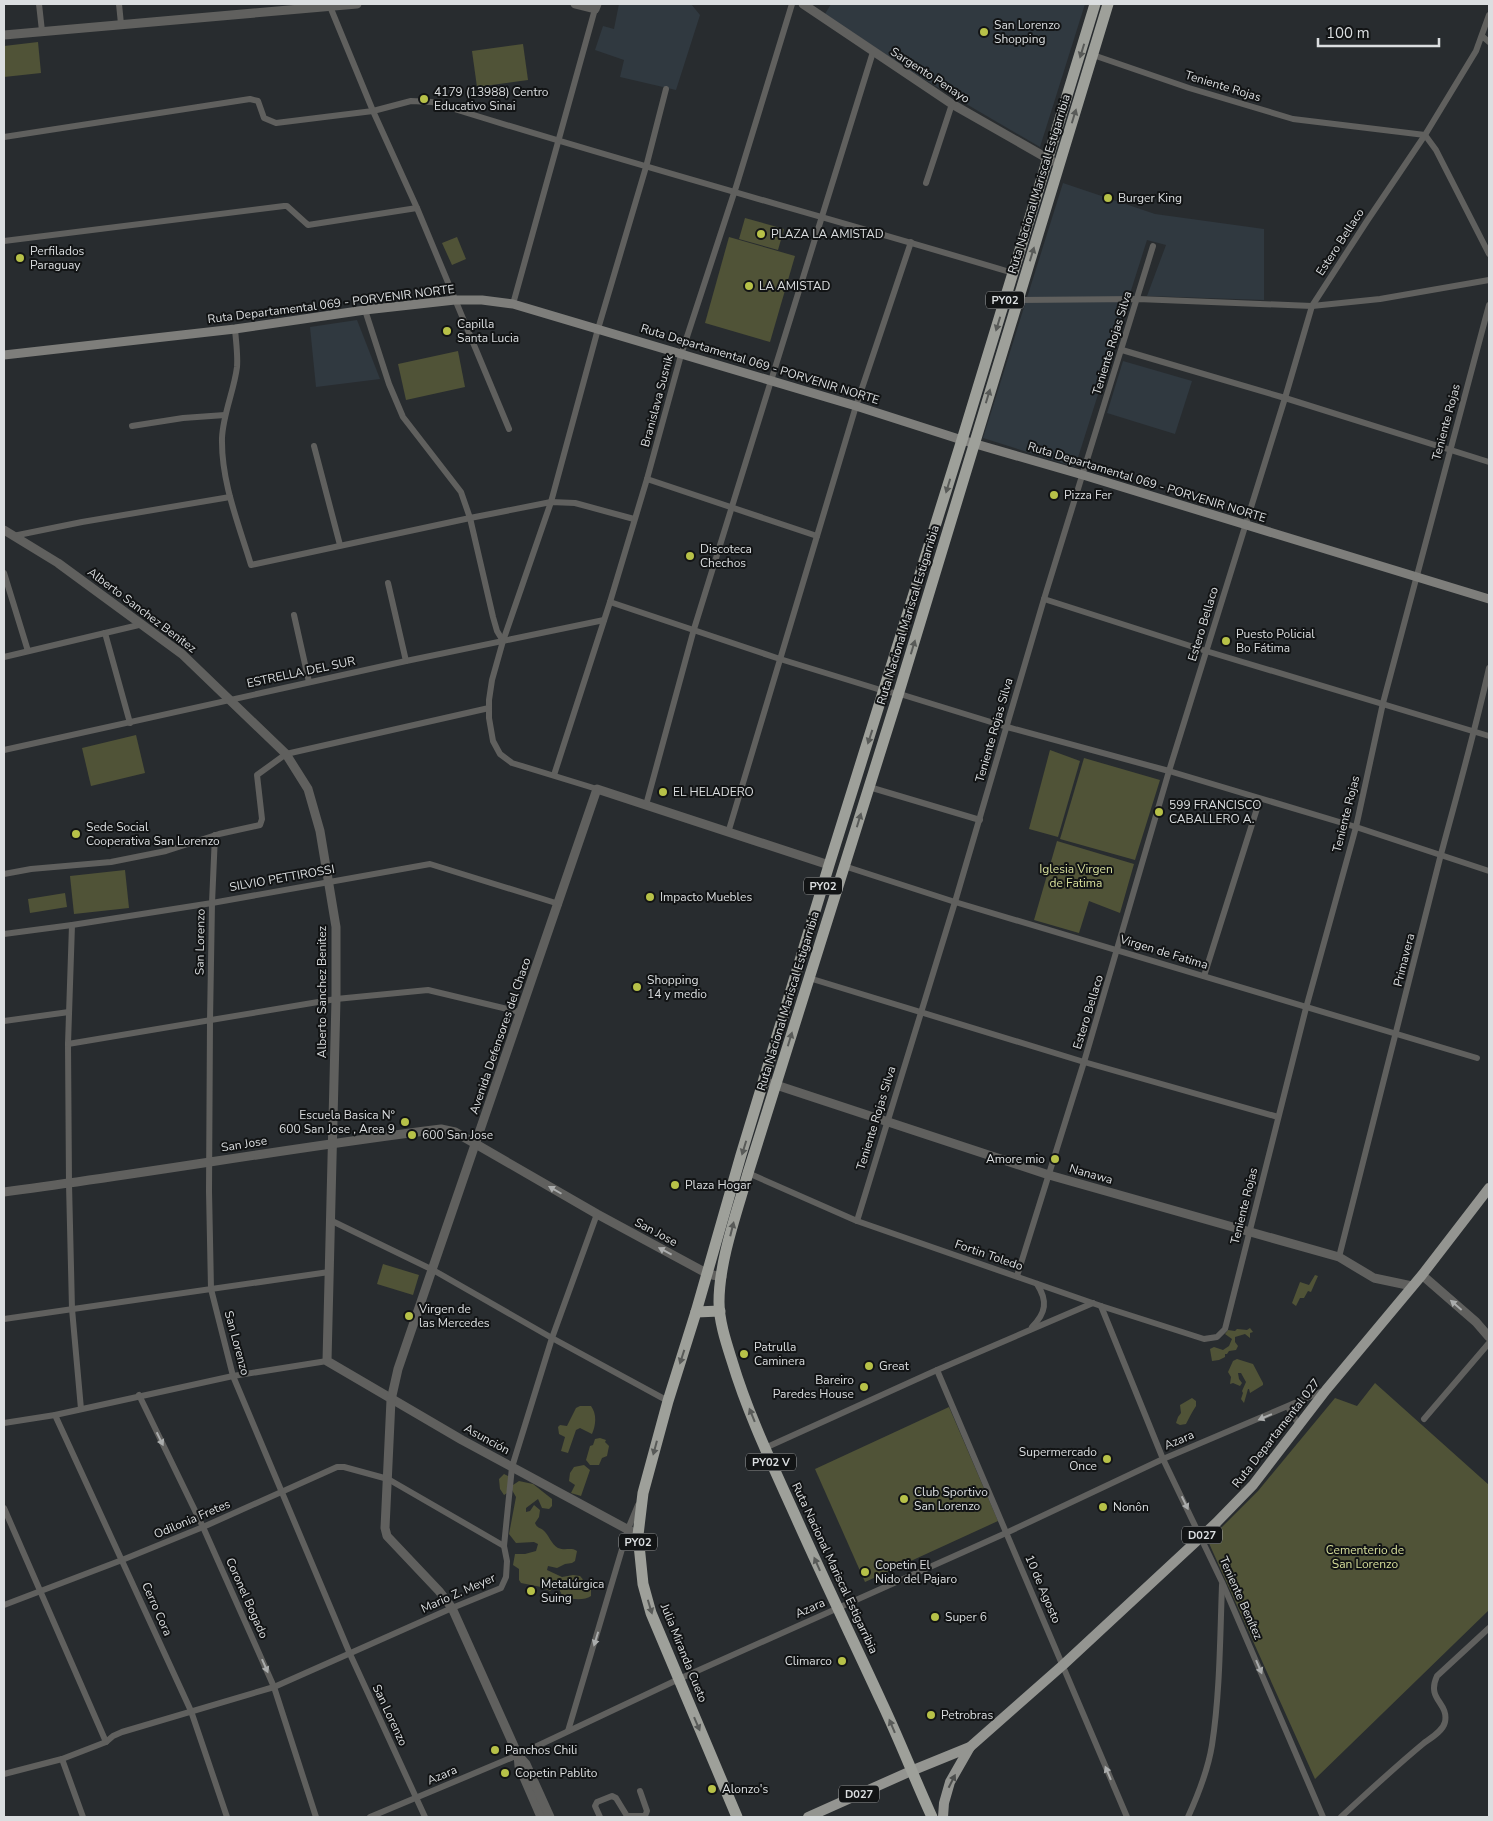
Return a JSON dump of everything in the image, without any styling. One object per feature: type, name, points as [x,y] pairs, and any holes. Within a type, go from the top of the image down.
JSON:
[{"type":"highway","name":"Ruta Nacional Mariscal Estigarribia","points":[[932,1817],[883,1705],[765,1448],[738,1381],[726,1342],[720,1311],[722,1277],[732,1227],[748,1173],[898,693],[1013,273],[1095,4]]},
{"type":"highway","name":"Ruta Nacional Mariscal Estigarribia","points":[[708,1274],[764,1081],[884,690],[1017,300],[1108,4]]},
{"type":"highway","name":"Julia Miranda Cueto","points":[[708,1274],[668,1401],[633,1532],[643,1584],[651,1613],[737,1817]]},
{"type":"highway","points":[[696,1312],[720,1311]]},
{"type":"main road","name":"Ruta Departamental 069 - PORVENIR NORTE","points":[[4,355],[235,329],[365,310],[455,300],[482,300],[512,304],[771,380],[1489,599]]},
{"type":"main road","name":"Ruta Departamental 027","points":[[911,1771],[970,1747],[1063,1665],[1253,1485],[1326,1390],[1422,1275],[1489,1188]]},
{"type":"main road","points":[[942,1817],[950,1782],[970,1747]]},
{"type":"main road","name":"D027","points":[[808,1817],[911,1771]]},
{"type":"street","points":[[39,4],[42,31]]},
{"type":"street","points":[[119,4],[121,24]]},
{"type":"street","points":[[4,35],[357,4]]},
{"type":"street","points":[[512,304],[596,7],[574,4]]},
{"type":"street","name":"Branislava Susnik","points":[[554,775],[647,480],[681,354],[734,193],[792,4]]},
{"type":"street","name":"Sargento Penayo","points":[[803,4],[952,104],[1048,160]]},
{"type":"street","points":[[330,6],[509,429]]},
{"type":"street","name":"Estero Bellaco","points":[[1017,1276],[1084,1062],[1169,771],[1312,306],[1425,136],[1476,51],[1489,15]]},
{"type":"street","points":[[1482,36],[1489,42]]},
{"type":"street","points":[[646,805],[694,629],[872,52]]},
{"type":"street","name":"Teniente Rojas","points":[[1093,55],[1189,88],[1293,119],[1425,136]]},
{"type":"street","points":[[666,89],[646,167],[598,329],[551,502],[503,641],[492,680],[489,718],[493,741],[500,754],[512,763],[554,775],[829,866]]},
{"type":"street","points":[[4,137],[250,99],[258,101],[264,118],[276,122],[373,111],[411,101],[432,102],[559,142],[911,242],[1013,273]]},
{"type":"street","points":[[926,182],[952,104]]},
{"type":"street","points":[[1425,136],[1436,150],[1489,254]]},
{"type":"street","points":[[1048,160],[1060,162]]},
{"type":"street","points":[[4,241],[284,206],[287,206],[308,225],[417,208]]},
{"type":"street","points":[[728,833],[856,406],[911,242]]},
{"type":"street","name":"Teniente Rojas Silva","points":[[857,1221],[886,1121],[980,820],[1044,598],[1153,246]]},
{"type":"street","points":[[1017,300],[1138,299],[1312,306],[1380,299],[1489,280]]},
{"type":"street","name":"Teniente Rojas","points":[[1226,1329],[1306,1008],[1356,827],[1383,704],[1489,305]]},
{"type":"street","points":[[365,310],[389,384],[404,417],[461,492],[470,518],[493,617],[497,631],[503,641]]},
{"type":"street","points":[[235,329],[237,368],[224,415],[223,454],[230,497],[251,565],[551,502],[575,503],[634,518]]},
{"type":"street","points":[[1122,350],[1285,398],[1489,462]]},
{"type":"street","points":[[132,426],[183,418],[224,415]]},
{"type":"street","points":[[314,446],[340,545]]},
{"type":"street","points":[[647,480],[817,536]]},
{"type":"street","points":[[13,536],[82,522],[230,497]]},
{"type":"street","name":"Alberto Sanchez Benitez","points":[[4,530],[58,564],[182,654],[286,754],[308,790],[320,831],[336,927],[327,1361]]},
{"type":"street","points":[[4,573],[28,651]]},
{"type":"street","points":[[388,583],[406,661]]},
{"type":"street","points":[[1044,598],[1206,651],[1489,736]]},
{"type":"street","points":[[610,602],[780,659],[1007,727],[1169,771],[1356,827],[1489,871]]},
{"type":"street","points":[[294,615],[309,682]]},
{"type":"street","name":"ESTRELLA DEL SUR","points":[[4,750],[230,699],[604,620]]},
{"type":"street","points":[[4,657],[143,624]]},
{"type":"street","points":[[105,633],[130,722]]},
{"type":"street","name":"Primavera","points":[[1338,1257],[1397,1034],[1441,856],[1475,732],[1489,668]]},
{"type":"street","points":[[4,874],[31,869],[112,862],[166,851],[215,835],[260,825],[262,819],[257,775],[286,754],[489,708]]},
{"type":"street","points":[[869,787],[980,820]]},
{"type":"street","name":"Avenida Defensores del Chaco","points":[[550,1817],[526,1764],[518,1755],[452,1608],[439,1591],[386,1536],[384,1528],[391,1400],[398,1368],[597,789]]},
{"type":"street","points":[[1204,976],[1260,799]]},
{"type":"street","name":"San Lorenzo","points":[[215,835],[210,1021],[211,1289],[233,1376],[350,1654],[425,1817]]},
{"type":"street","name":"SILVIO PETTIROSSI","points":[[4,934],[212,903],[430,864],[559,904]]},
{"type":"street","name":"Virgen de Fatima","points":[[844,866],[955,902],[1478,1058]]},
{"type":"street","points":[[72,925],[68,1044],[69,1184],[72,1309],[80,1409]]},
{"type":"street","points":[[809,978],[1084,1062],[1278,1118]]},
{"type":"street","points":[[68,1044],[336,999],[428,990],[520,1012]]},
{"type":"street","points":[[4,1021],[69,1012]]},
{"type":"street","name":"Nanawa","points":[[764,1081],[1049,1175],[1338,1257],[1374,1278],[1412,1286]]},
{"type":"street","name":"San Jose","points":[[4,1192],[69,1184],[332,1143],[441,1130],[455,1132],[597,1214],[708,1274],[722,1277]]},
{"type":"street","name":"Fortin Toledo","points":[[748,1173],[857,1221],[1102,1306],[1204,1338],[1217,1337],[1226,1329]]},
{"type":"street","name":"Mario Z. Meyer","points":[[4,1774],[62,1759],[106,1742],[122,1732],[274,1687],[501,1588],[506,1577],[507,1561],[504,1546],[512,1467],[552,1338],[597,1214]]},
{"type":"street","points":[[330,1220],[433,1270],[668,1401]]},
{"type":"street","points":[[4,1319],[329,1272]]},
{"type":"street","points":[[1422,1275],[1476,1322],[1489,1337]]},
{"type":"street","points":[[1030,1330],[1039,1321],[1044,1309],[1044,1295],[1037,1284]]},
{"type":"street","points":[[765,1448],[937,1370],[1081,1310],[1093,1303]]},
{"type":"street","name":"Teniente Benítez","points":[[1102,1306],[1163,1459],[1222,1582],[1323,1817]]},
{"type":"street","points":[[1424,1419],[1489,1344]]},
{"type":"street","points":[[4,1423],[55,1415],[138,1395],[233,1376],[327,1361]]},
{"type":"street","name":"Asunción","points":[[327,1361],[391,1400],[633,1532]]},
{"type":"street","name":"10 de Agosto","points":[[937,1370],[1128,1817]]},
{"type":"street","name":"Azara","points":[[370,1817],[518,1755],[678,1679],[1006,1533],[1163,1459],[1326,1390]]},
{"type":"street","name":"Coronel Bogado","points":[[138,1395],[203,1527],[274,1687],[316,1817]]},
{"type":"street","points":[[1288,1407],[1299,1425]]},
{"type":"street","name":"Cerro Cora","points":[[55,1415],[191,1711],[226,1817]]},
{"type":"street","name":"Odilonia Fretes","points":[[4,1605],[203,1527],[337,1467],[344,1467],[388,1479],[504,1546]]},
{"type":"street","points":[[4,1508],[106,1742]]},
{"type":"street","name":"Julia Miranda Cueto","points":[[568,1731],[633,1532]]},
{"type":"street","points":[[1188,1817],[1203,1778],[1211,1746],[1220,1652],[1222,1582]]},
{"type":"street","points":[[1341,1817],[1392,1769],[1438,1732],[1445,1723],[1445,1712],[1433,1692],[1433,1684],[1437,1676],[1489,1630]]},
{"type":"street","name":"Avenida Defensores del Chaco","points":[[518,1755],[519,1766],[541,1817]]},
{"type":"street","points":[[62,1759],[83,1817]]},
{"type":"street","points":[[600,1817],[595,1806],[597,1802],[612,1796],[616,1798],[627,1816],[645,1816],[647,1811],[640,1791]]},
{"type":"shaded area","points":[[619,4],[691,4],[700,15],[676,90],[620,77],[624,60],[595,50],[603,26],[614,29]]},
{"type":"shaded area","name":"San Lorenzo Shopping","points":[[831,4],[1085,4],[1040,147],[915,74],[825,14]]},
{"type":"shaded area","points":[[1063,183],[1155,214],[1264,229],[1264,300],[1147,296],[1166,245],[1147,240],[1075,467],[983,438]]},
{"type":"shaded area","points":[[357,320],[380,379],[316,387],[310,327]]},
{"type":"shaded area","points":[[1123,361],[1192,381],[1175,434],[1107,413]]},
{"type":"green space","points":[[38,42],[41,73],[4,77],[4,46]]},
{"type":"green space","points":[[523,44],[528,80],[477,87],[472,51]]},
{"type":"green space","name":"PLAZA LA AMISTAD","points":[[745,218],[784,229],[778,250],[739,239]]},
{"type":"green space","points":[[457,237],[466,259],[452,265],[442,243]]},
{"type":"green space","points":[[729,237],[795,256],[770,342],[705,323]]},
{"type":"green space","points":[[458,351],[465,387],[406,400],[398,364]]},
{"type":"green space","points":[[136,735],[145,773],[91,786],[82,748]]},
{"type":"green space","points":[[1050,750],[1080,761],[1058,837],[1029,829]]},
{"type":"green space","points":[[1084,758],[1160,780],[1135,860],[1060,839]]},
{"type":"green space","name":"Iglesia Virgen de Fatima","points":[[1057,841],[1134,864],[1120,913],[1089,901],[1079,933],[1034,920]]},
{"type":"green space","points":[[125,870],[129,908],[74,914],[70,876]]},
{"type":"green space","points":[[65,893],[67,907],[30,913],[28,899]]},
{"type":"green space","points":[[383,1264],[419,1275],[413,1295],[377,1284]]},
{"type":"green space","points":[[1315,1275],[1318,1276],[1311,1292],[1308,1291],[1304,1298],[1300,1298],[1296,1306],[1292,1303],[1300,1282],[1309,1285]]},
{"type":"green space","points":[[1250,1328],[1253,1332],[1250,1333],[1250,1338],[1245,1334],[1235,1337],[1235,1342],[1238,1346],[1236,1350],[1229,1351],[1225,1354],[1225,1357],[1219,1360],[1212,1361],[1210,1349],[1214,1347],[1223,1350],[1229,1346],[1232,1339],[1225,1334],[1228,1330],[1247,1330]]},
{"type":"green space","points":[[1237,1359],[1253,1364],[1263,1383],[1263,1385],[1250,1393],[1248,1389],[1244,1403],[1241,1399],[1246,1382],[1241,1373],[1238,1373],[1242,1383],[1240,1386],[1233,1383],[1230,1384],[1231,1377],[1228,1372],[1233,1361]]},
{"type":"green space","name":"Cementerio de San Lorenzo","points":[[1375,1383],[1489,1485],[1489,1610],[1315,1779],[1208,1541],[1258,1491],[1335,1398],[1357,1406]]},
{"type":"green space","points":[[1192,1398],[1196,1401],[1196,1406],[1186,1424],[1180,1425],[1176,1423],[1181,1413],[1180,1405]]},
{"type":"green space","points":[[591,1406],[593,1409],[595,1420],[592,1434],[580,1428],[576,1430],[568,1453],[561,1451],[565,1437],[559,1434],[558,1427],[560,1425],[567,1426],[576,1408]]},
{"type":"green space","name":"Club Sportivo San Lorenzo","points":[[949,1407],[998,1521],[865,1582],[815,1469]]},
{"type":"green space","points":[[595,1439],[606,1440],[605,1442],[609,1446],[607,1456],[602,1458],[599,1465],[590,1465],[586,1460],[590,1446],[593,1445]]},
{"type":"green space","points":[[584,1465],[590,1470],[581,1496],[571,1493],[575,1485],[569,1481],[570,1473],[574,1467]]},
{"type":"green space","points":[[504,1474],[510,1477],[513,1485],[519,1481],[533,1484],[552,1499],[552,1506],[549,1509],[542,1508],[538,1499],[526,1508],[526,1512],[530,1511],[534,1505],[540,1510],[539,1517],[535,1523],[537,1527],[545,1532],[558,1548],[577,1551],[575,1561],[572,1563],[557,1568],[548,1566],[547,1570],[562,1577],[580,1576],[591,1589],[591,1596],[581,1599],[566,1598],[563,1597],[558,1587],[550,1591],[521,1583],[519,1580],[519,1569],[513,1565],[515,1554],[536,1551],[538,1544],[534,1542],[516,1543],[509,1534],[516,1497],[512,1490],[504,1495],[500,1489],[499,1479]]},
{"type":"place","name":"San Lorenzo Shopping","points":[[984,32]]},
{"type":"place","name":"4179 (13988) Centro Educativo Sinai","points":[[424,99]]},
{"type":"place","name":"Burger King","points":[[1108,198]]},
{"type":"place","name":"PLAZA LA AMISTAD","points":[[761,234]]},
{"type":"place","name":"Perfilados Paraguay","points":[[20,258]]},
{"type":"place","name":"LA AMISTAD","points":[[749,286]]},
{"type":"place","name":"Capilla Santa Lucia","points":[[447,331]]},
{"type":"place","name":"Pizza Fer","points":[[1054,495]]},
{"type":"place","name":"Discoteca Chechos","points":[[690,556]]},
{"type":"place","name":"Puesto Policial Bo Fátima","points":[[1226,641]]},
{"type":"place","name":"EL HELADERO","points":[[663,792]]},
{"type":"place","name":"599 FRANCISCO CABALLERO A.","points":[[1159,812]]},
{"type":"place","name":"Sede Social Cooperativa San Lorenzo","points":[[76,834]]},
{"type":"place","name":"Impacto Muebles","points":[[650,897]]},
{"type":"place","name":"Shopping 14 y medio","points":[[637,987]]},
{"type":"place","name":"Escuela Basica N° 600 San Jose , Area 9","points":[[405,1122]]},
{"type":"place","name":"600 San Jose","points":[[412,1135]]},
{"type":"place","name":"Amore mio","points":[[1055,1159]]},
{"type":"place","name":"Plaza Hogar","points":[[675,1185]]},
{"type":"place","name":"Virgen de las Mercedes","points":[[409,1316]]},
{"type":"place","name":"Patrulla Caminera","points":[[744,1354]]},
{"type":"place","name":"Great","points":[[869,1366]]},
{"type":"place","name":"Bareiro Paredes House","points":[[864,1387]]},
{"type":"place","name":"Supermercado Once","points":[[1107,1459]]},
{"type":"place","name":"Club Sportivo San Lorenzo","points":[[904,1499]]},
{"type":"place","name":"Nonôn","points":[[1103,1507]]},
{"type":"place","name":"Copetin El Nido del Pajaro","points":[[865,1572]]},
{"type":"place","name":"Metalúrgica Suing","points":[[531,1591]]},
{"type":"place","name":"Super 6","points":[[935,1617]]},
{"type":"place","name":"Climarco","points":[[842,1661]]},
{"type":"place","name":"Petrobras","points":[[931,1715]]},
{"type":"place","name":"Panchos Chili","points":[[495,1750]]},
{"type":"place","name":"Copetin Pablito","points":[[505,1773]]},
{"type":"place","name":"Alonzo's","points":[[712,1789]]}]
